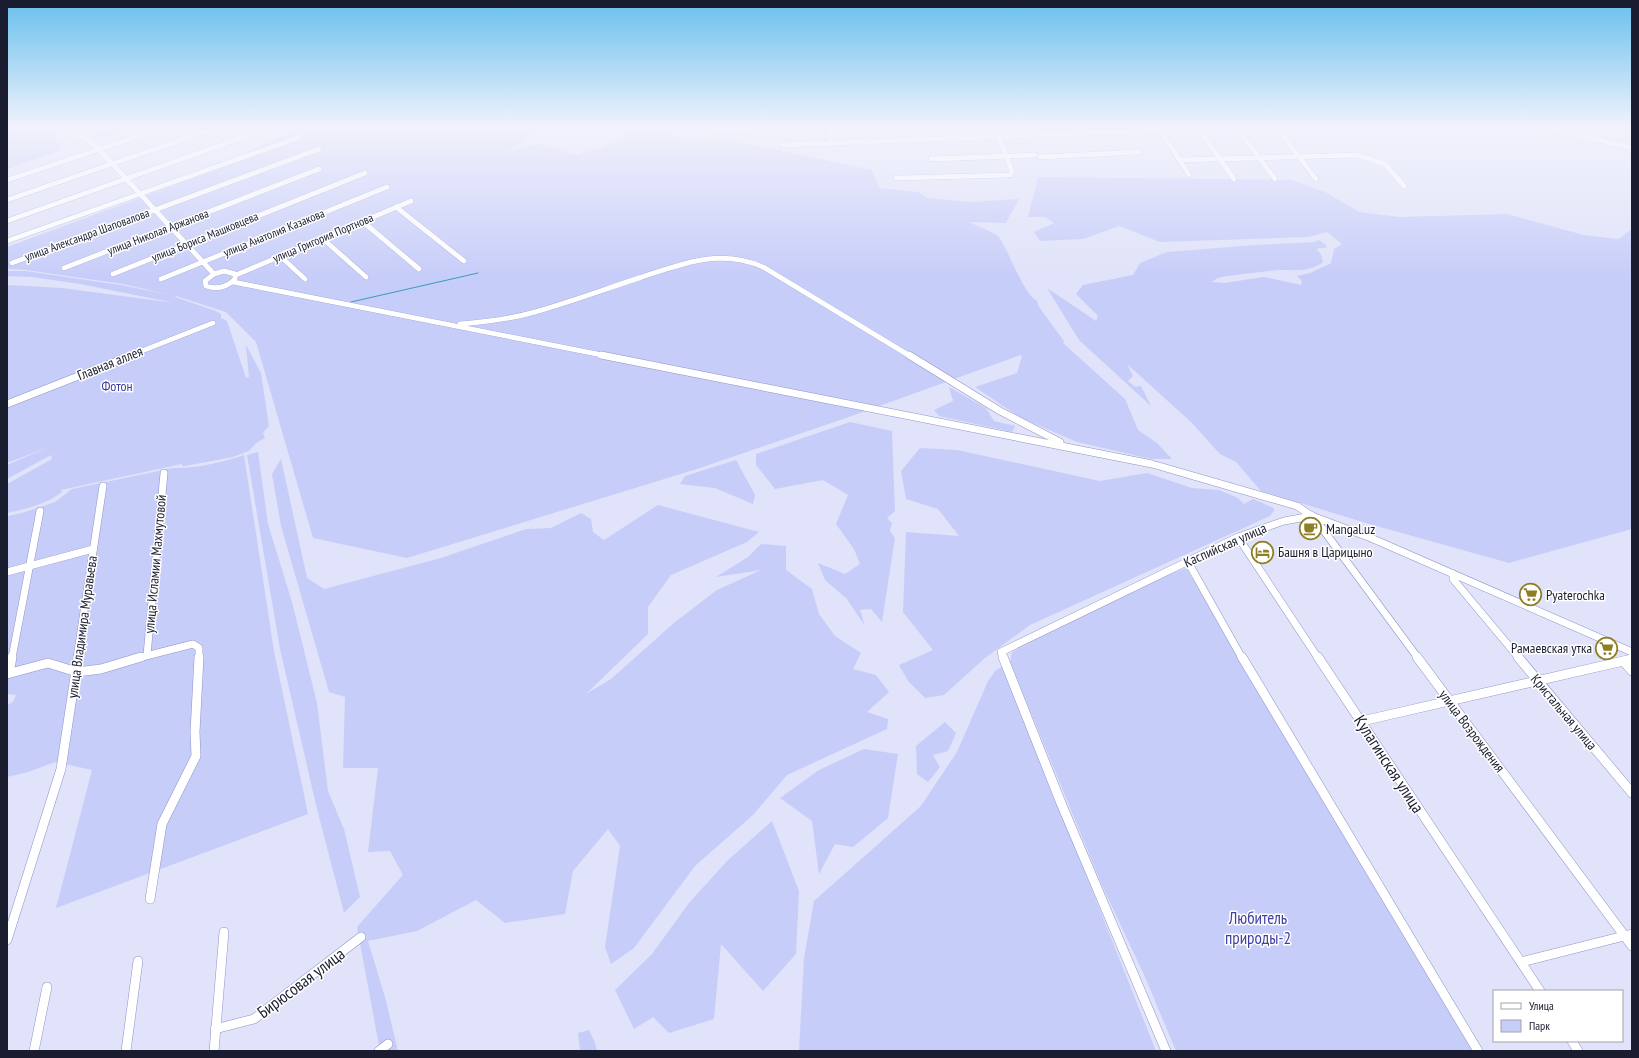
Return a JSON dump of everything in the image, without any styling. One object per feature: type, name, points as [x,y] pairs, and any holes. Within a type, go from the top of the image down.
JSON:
[{"type":"street","points":[[7,200],[73,177]]},
{"type":"street","points":[[7,242],[187,177]]},
{"type":"street","name":"улица Александра Шаповалова","points":[[12,263],[242,177]]},
{"type":"street","name":"улица Николая Аржанова","points":[[64,268],[298,177]]},
{"type":"street","name":"улица Бориса Машковцева","points":[[113,274],[354,177]]},
{"type":"street","points":[[896,178],[920,177]]},
{"type":"street","points":[[1397,177],[1404,186]]},
{"type":"street","points":[[7,221],[126,178],[214,274]]},
{"type":"street","name":"улица Анатолия Казакова","points":[[161,279],[387,187]]},
{"type":"street","name":"улица Григория Портнова","points":[[236,275],[410,201]]},
{"type":"street","points":[[396,207],[464,261]]},
{"type":"street","points":[[362,221],[419,269]]},
{"type":"street","points":[[322,238],[366,277]]},
{"type":"street","points":[[280,256],[305,279]]},
{"type":"street","points":[[449,324],[513,318],[693,260],[706,258],[736,258],[752,261],[884,339],[988,404],[1034,430],[1071,447]]},
{"type":"street","points":[[233,282],[236,275],[229,271],[214,274],[205,281],[204,284],[208,288],[220,288],[233,282],[1071,447],[1134,460],[1180,472],[1297,506],[1312,516],[1371,538],[1632,652]]},
{"type":"street","name":"Главная аллея","points":[[7,404],[213,323]]},
{"type":"street","name":"улица Исламии Махмутовой","points":[[146,655],[164,473]]},
{"type":"street","name":"улица Владимира Муравьева","points":[[7,940],[62,769],[77,672],[92,549],[103,486]]},
{"type":"street","points":[[40,511],[8,674],[48,663],[77,672],[101,669],[146,655],[193,644],[199,648],[195,732],[196,756],[162,824],[150,899]]},
{"type":"street","name":"Каспийская улица","points":[[1166,1051],[1095,885],[1001,652],[1238,537],[1284,521],[1312,516]]},
{"type":"street","name":"улица Возрождения","points":[[1312,516],[1450,702],[1628,935],[1632,946]]},
{"type":"street","name":"Кулагинская улица","points":[[1238,537],[1362,721],[1539,990]]},
{"type":"street","points":[[7,572],[92,549]]},
{"type":"street","points":[[1188,562],[1248,668],[1478,1051]]},
{"type":"street","name":"Кристальная улица","points":[[1453,574],[1453,579],[1632,793]]},
{"type":"street","points":[[1362,721],[1632,660]]},
{"type":"street","points":[[1624,661],[1632,671]]},
{"type":"street","points":[[214,1051],[224,932]]},
{"type":"street","points":[[1522,962],[1628,935]]},
{"type":"street","name":"Бирюсовая улица","points":[[215,1029],[254,1019],[361,937]]},
{"type":"street","points":[[126,1051],[138,961]]},
{"type":"street","points":[[34,1051],[47,987]]},
{"type":"street","points":[[1573,1042],[1578,1051]]},
{"type":"green space","name":"Фотон","points":[[194,177],[875,177],[879,188],[918,192],[928,198],[971,202],[1019,199],[1006,223],[968,222],[999,237],[1021,281],[1032,297],[1037,301],[1039,307],[1064,341],[1063,343],[1125,399],[1138,430],[1157,443],[1172,459],[1151,459],[1077,442],[1021,418],[975,387],[1017,373],[1021,355],[846,418],[697,469],[407,558],[313,538],[256,342],[226,312],[176,296],[175,297],[216,311],[221,314],[221,318],[227,321],[246,378],[249,377],[246,345],[261,373],[269,426],[263,433],[265,438],[256,443],[249,451],[233,457],[185,466],[182,466],[182,464],[61,490],[62,492],[43,503],[7,513],[7,484],[52,459],[51,455],[7,479],[7,465],[49,447],[7,463],[7,285],[62,288],[175,303],[80,284],[32,277],[7,276],[7,271],[25,271],[121,285],[170,295],[123,284],[26,270],[7,269],[7,247]]},
{"type":"green space","points":[[1038,177],[1292,180],[1327,193],[1359,212],[1399,217],[1507,214],[1584,235],[1619,239],[1630,230],[1632,231],[1632,529],[1509,563],[1366,523],[1261,491],[1236,462],[1220,454],[1192,423],[1127,364],[1133,376],[1128,381],[1135,387],[1141,386],[1151,406],[1079,340],[1047,288],[1096,321],[1098,316],[1076,294],[1083,285],[1133,275],[1140,263],[1167,252],[1315,242],[1319,240],[1326,245],[1326,248],[1319,248],[1317,250],[1321,254],[1323,262],[1308,269],[1274,270],[1226,276],[1211,282],[1224,283],[1264,277],[1301,285],[1302,281],[1297,276],[1310,273],[1331,263],[1334,249],[1342,244],[1327,232],[1309,237],[1160,242],[1119,226],[1083,239],[1040,241],[1034,232],[1054,223],[1045,217],[1028,217]]},
{"type":"green space","points":[[949,387],[986,408],[994,421],[1015,426],[1012,432],[939,416],[934,410],[953,401]]},
{"type":"green space","points":[[850,422],[892,431],[895,511],[887,518],[892,523],[890,531],[895,538],[882,622],[871,609],[860,610],[865,626],[847,599],[825,580],[818,563],[845,574],[860,564],[854,549],[836,524],[848,495],[823,480],[775,489],[756,465],[756,454]]},
{"type":"green space","points":[[920,448],[957,450],[1100,481],[1147,473],[1192,488],[1219,490],[1238,498],[1244,504],[1253,499],[1274,508],[1274,511],[1270,516],[1030,625],[985,658],[944,695],[925,698],[908,681],[899,665],[933,650],[903,612],[906,532],[959,536],[938,509],[906,499],[901,471]]},
{"type":"green space","points":[[258,452],[268,524],[292,602],[317,703],[328,791],[344,829],[360,897],[344,913],[317,809],[280,649],[247,455]]},
{"type":"green space","points":[[244,455],[274,651],[308,814],[56,908],[92,770],[55,762],[28,772],[7,777],[7,705],[13,702],[16,695],[7,694],[7,516],[22,513],[55,502],[72,489],[173,468],[209,464]]},
{"type":"green space","points":[[281,459],[307,578],[324,589],[441,558],[526,529],[551,528],[581,513],[591,519],[593,532],[604,540],[658,505],[759,532],[747,542],[671,575],[648,607],[648,634],[586,694],[611,679],[675,622],[717,590],[761,570],[716,577],[748,557],[761,544],[786,546],[786,570],[812,589],[819,614],[835,636],[861,653],[853,669],[876,675],[889,692],[867,712],[888,719],[887,729],[787,775],[753,815],[695,866],[634,948],[611,964],[605,947],[620,846],[608,829],[573,871],[565,914],[505,923],[476,900],[417,931],[368,941],[385,997],[398,1051],[380,1051],[357,927],[403,875],[390,851],[368,852],[378,768],[343,768],[345,697],[329,692],[281,526],[272,474]]},
{"type":"green space","points":[[736,460],[755,495],[753,504],[715,488],[680,484],[685,476]]},
{"type":"green space","name":"Любитель природы-2","points":[[1186,568],[1474,1051],[1176,1051],[1145,977],[1101,883],[1010,662],[1012,652],[1158,579]]},
{"type":"green space","points":[[1003,666],[1156,1051],[799,1051],[804,958],[814,901],[921,806],[957,752],[988,681],[996,670]]},
{"type":"green space","points":[[945,722],[956,733],[948,751],[933,755],[940,767],[928,782],[917,774],[916,746]]},
{"type":"green space","points":[[864,749],[898,754],[888,818],[853,847],[835,844],[819,874],[812,821],[780,798],[819,770]]},
{"type":"green space","points":[[772,821],[799,891],[796,954],[763,991],[721,944],[714,1019],[669,1033],[653,1017],[634,1029],[615,990],[652,954],[689,903],[727,861]]},
{"type":"green space","points":[[589,1030],[597,1051],[580,1051],[578,1033]]},
{"type":"waterway","points":[[351,302],[478,273]]},
{"type":"place","name":"Mangal.uz","points":[[1311,529]]},
{"type":"place","name":"Башня в Царицыно","points":[[1263,552]]},
{"type":"place","name":"Pyaterochka","points":[[1530,595]]},
{"type":"place","name":"Рамаевская утка","points":[[1607,648]]}]
